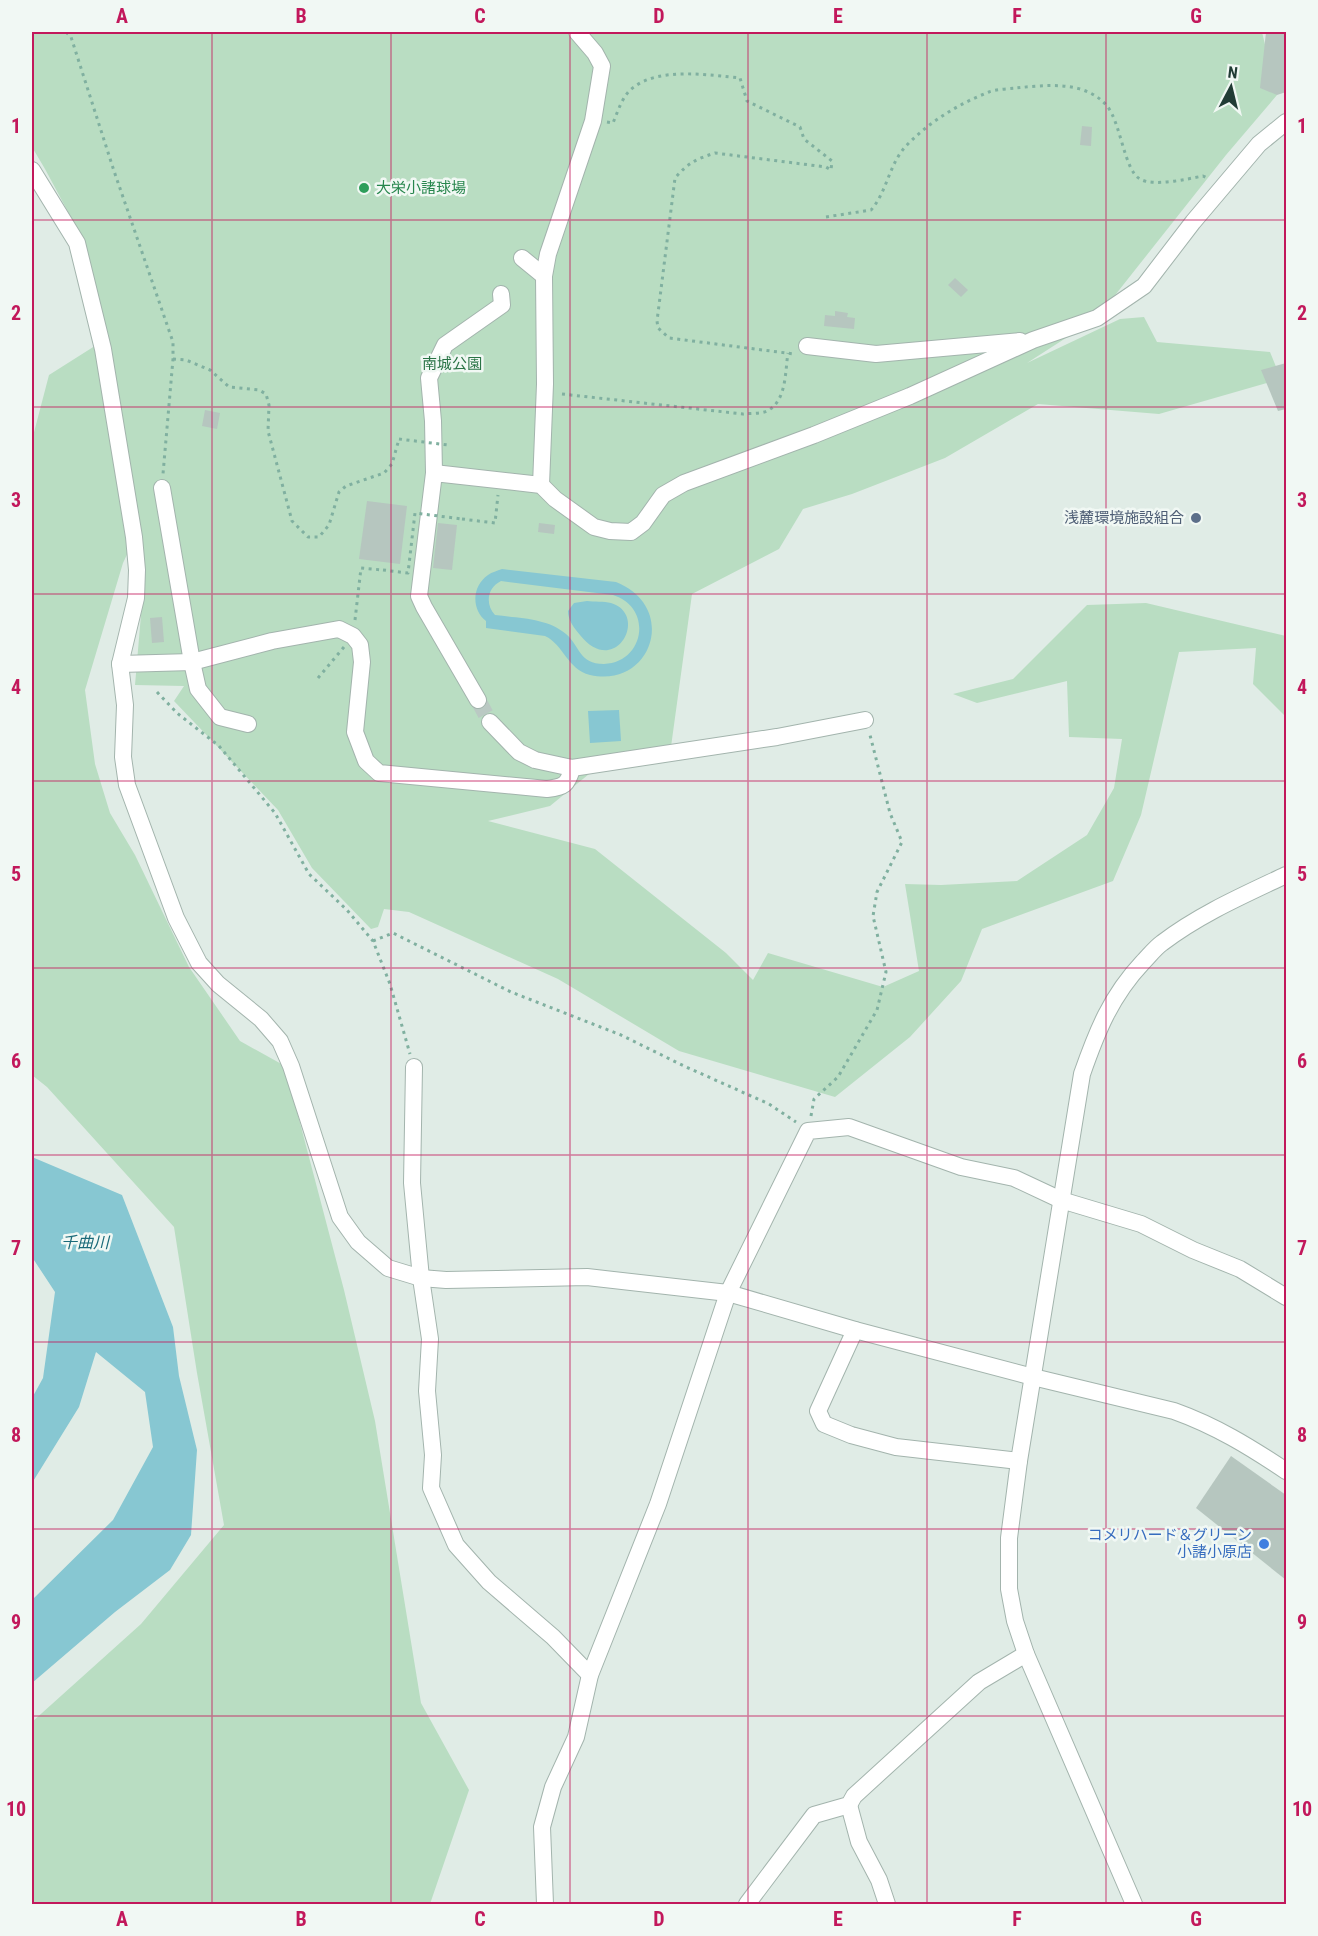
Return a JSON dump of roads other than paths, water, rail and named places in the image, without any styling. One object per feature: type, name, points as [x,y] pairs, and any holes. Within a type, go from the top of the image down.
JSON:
[{"type":"street","points":[[541,485],[545,384],[544,276],[548,254],[592,121],[602,66],[595,53],[577,32]]},
{"type":"street","points":[[434,473],[541,485],[555,499],[594,527],[610,531],[631,532],[643,523],[663,495],[684,483],[814,435],[910,396],[1033,340],[1097,318],[1144,286],[1193,222],[1259,144],[1287,122]]},
{"type":"street","points":[[32,170],[77,243],[103,349],[134,537],[137,570],[136,598],[120,664],[124,705],[123,757],[127,785],[176,918],[198,963],[261,1019],[280,1041],[291,1066],[340,1217],[358,1242],[388,1268],[421,1278],[457,1280],[587,1277],[728,1293],[855,1330],[1174,1411],[1196,1418],[1286,1467]]},
{"type":"street","points":[[522,258],[544,276]]},
{"type":"street","points":[[478,700],[419,596],[434,473],[429,378],[446,345],[502,305],[501,294]]},
{"type":"street","points":[[802,350],[876,354],[1033,340]]},
{"type":"street","points":[[162,488],[198,689],[220,717],[248,724]]},
{"type":"street","points":[[120,664],[192,662],[272,641],[339,629],[353,636],[360,645],[362,662],[355,732],[366,761],[379,772],[547,789],[560,788],[569,781],[572,768]]},
{"type":"street","points":[[490,722],[519,752],[535,760],[572,768],[694,751],[865,720]]},
{"type":"street","points":[[1134,1905],[1026,1654],[1015,1622],[1008,1572],[1009,1538],[1019,1461],[1082,1074],[1096,1033],[1114,1000],[1132,974],[1160,944],[1209,912],[1287,874]]},
{"type":"street","points":[[414,1067],[412,1183],[421,1278],[430,1339],[427,1391],[433,1455],[431,1488],[456,1545],[489,1582],[553,1637],[590,1675]]},
{"type":"street","points":[[544,1905],[542,1827],[553,1787],[576,1737],[590,1675],[658,1504],[728,1293],[808,1131],[849,1127],[961,1167],[1014,1178],[1061,1200],[1141,1224],[1193,1250],[1240,1269],[1287,1297]]},
{"type":"street","points":[[855,1330],[818,1411],[824,1424],[851,1435],[896,1447],[1019,1461]]},
{"type":"street","points":[[886,1905],[879,1880],[859,1842],[849,1805],[854,1796],[979,1682],[1026,1654]]},
{"type":"street","points":[[747,1905],[814,1815],[849,1805]]},
{"type":"water","points":[[502,569],[616,582],[636,594],[647,609],[652,626],[650,643],[642,658],[629,670],[612,676],[590,675],[576,668],[557,645],[545,636],[486,628],[486,621],[476,604],[476,591],[490,574]],"holes":[[[501,581],[613,595],[626,602],[635,611],[639,622],[639,634],[628,655],[618,661],[604,664],[589,661],[566,634],[551,625],[495,615],[489,601],[490,592]]]},
{"type":"water","points":[[587,601],[611,603],[622,610],[628,619],[628,630],[623,640],[615,647],[605,650],[593,647],[572,624],[568,611],[574,603]]},
{"type":"water","points":[[619,710],[621,741],[590,743],[588,711]]},
{"type":"water","name":"千曲川","points":[[32,1157],[122,1195],[173,1327],[179,1376],[197,1450],[191,1535],[170,1570],[115,1612],[32,1683],[32,1600],[113,1520],[153,1447],[145,1392],[96,1352],[79,1407],[32,1483],[32,1398],[43,1378],[55,1292],[32,1257]]},
{"type":"tunnel","points":[[478,700],[490,722]]},
{"type":"place","name":"大栄小諸球場","points":[[364,188]]},
{"type":"place","name":"浅麓環境施設組合","points":[[1196,518]]},
{"type":"place","name":"コメリハード＆グリーン 小諸小原店","points":[[1264,1544]]},
{"type":"park label","name":"南城公園","points":[[452,364]]}]
